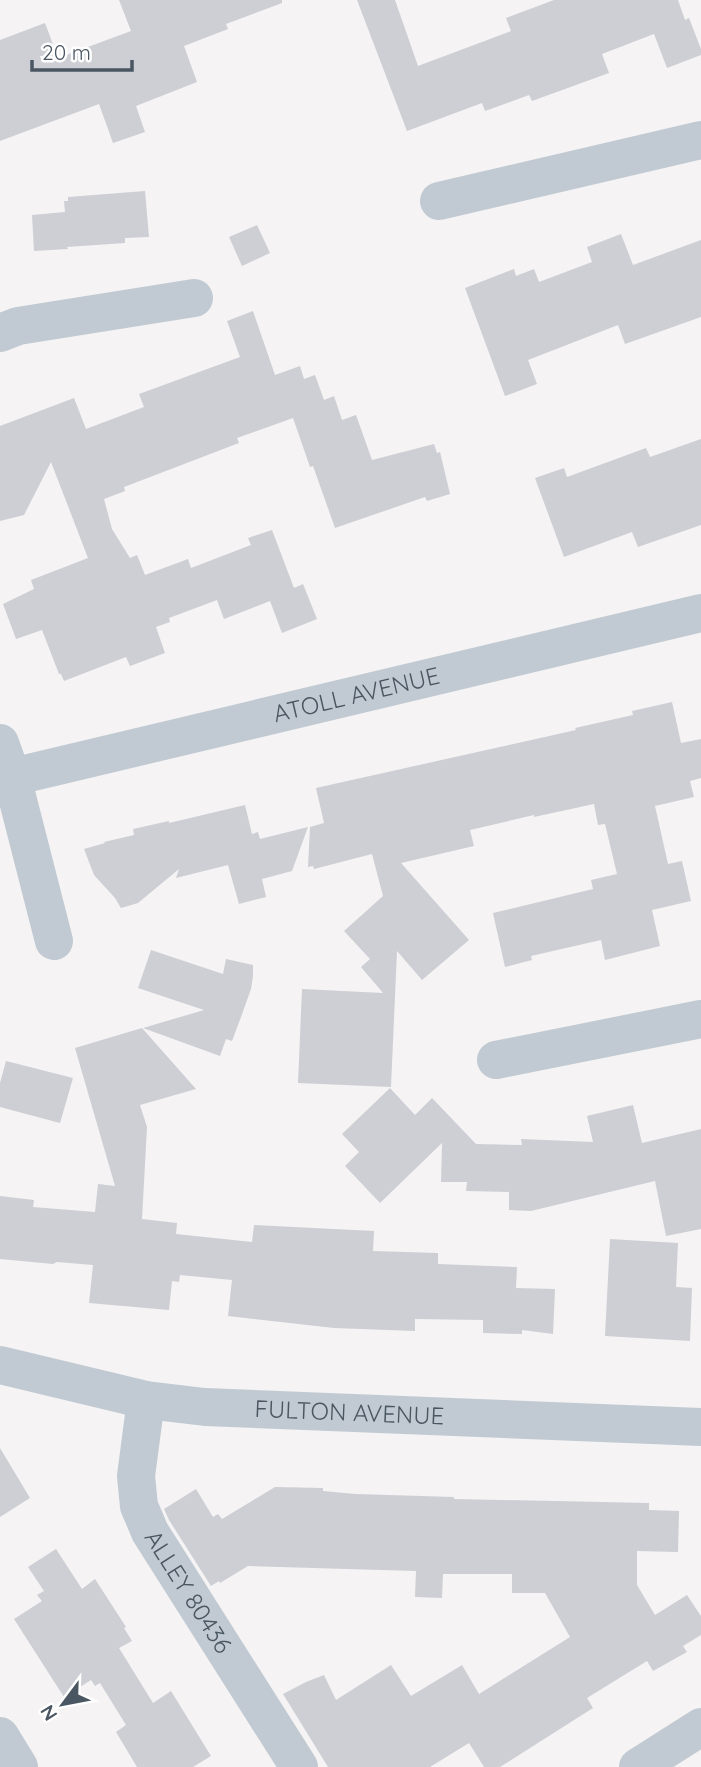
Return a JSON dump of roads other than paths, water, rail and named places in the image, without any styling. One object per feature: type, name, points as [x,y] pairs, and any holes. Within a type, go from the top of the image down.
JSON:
[{"type":"street","points":[[439,201],[701,141]]},
{"type":"street","points":[[0,333],[18,326],[194,298]]},
{"type":"street","name":"ATOLL AVENUE","points":[[6,760],[701,613]]},
{"type":"street","points":[[6,760],[54,941]]},
{"type":"street","points":[[496,1060],[701,1019]]},
{"type":"street","name":"FULTON AVENUE","points":[[0,1365],[146,1400],[205,1407],[701,1427]]},
{"type":"street","name":"ALLEY 80436","points":[[146,1400],[136,1476],[139,1506],[150,1532],[299,1767]]},
{"type":"street","points":[[638,1767],[701,1727]]},
{"type":"street","points":[[0,1736],[19,1767]]}]
